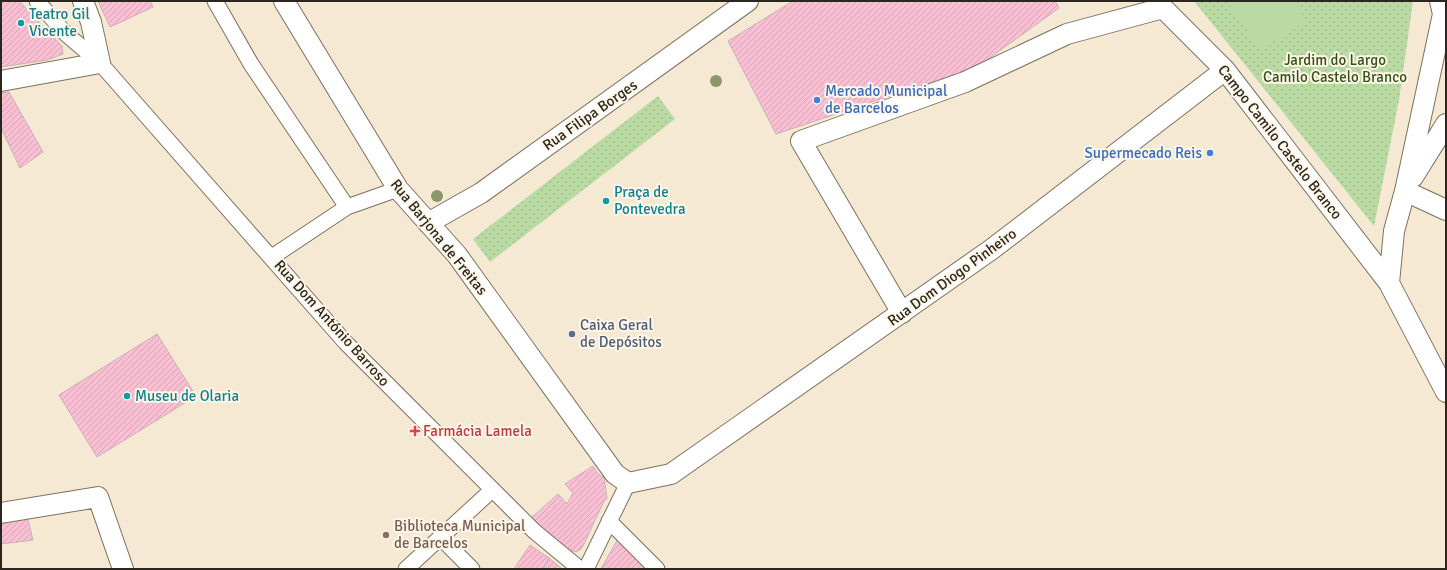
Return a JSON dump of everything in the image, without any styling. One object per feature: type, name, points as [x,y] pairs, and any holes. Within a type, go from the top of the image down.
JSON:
[{"type":"street","name":"Rua Dom António Barroso","points":[[37,1],[65,33],[100,62],[346,343],[534,531],[580,569]]},
{"type":"street","points":[[1,81],[100,62],[91,22],[83,1]]},
{"type":"street","points":[[215,1],[251,64],[347,207]]},
{"type":"street","name":"Rua Barjona de Freitas","points":[[284,1],[398,189],[458,255],[615,474],[628,483]]},
{"type":"street","name":"Rua Filipa Borges","points":[[428,223],[487,188],[748,1]]},
{"type":"street","points":[[1389,283],[1394,230],[1405,191],[1443,14],[1440,1]]},
{"type":"street","name":"Campo Camilo Castelo Branco","points":[[902,313],[801,141],[965,82],[1067,34],[1163,8],[1225,70],[1389,283],[1446,392]]},
{"type":"street","name":"Rua Dom Diogo Pinheiro","points":[[628,483],[671,474],[992,249],[1225,70]]},
{"type":"street","points":[[1405,191],[1446,124]]},
{"type":"street","points":[[272,257],[347,207],[398,189]]},
{"type":"street","points":[[1405,191],[1446,210]]},
{"type":"street","points":[[586,569],[628,483]]},
{"type":"street","points":[[406,569],[492,490]]},
{"type":"street","points":[[1,513],[98,497],[123,569]]},
{"type":"street","points":[[609,521],[657,569]]},
{"type":"street","points":[[440,537],[472,569]]},
{"type":"green space","name":"Jardim do Largo Camilo Castelo Branco","points":[[1194,1],[1413,1],[1399,100],[1374,226]]},
{"type":"green space","points":[[1227,1],[1293,1],[1306,21],[1260,51]]},
{"type":"green space","points":[[658,96],[675,119],[490,262],[473,239]]},
{"type":"building","name":"Teatro Gil Vicente","points":[[1,1],[19,1],[62,46],[63,54],[47,60],[1,67]]},
{"type":"building","points":[[98,1],[150,1],[153,7],[110,27]]},
{"type":"building","name":"Mercado Municipal de Barcelos","points":[[793,1],[1055,1],[1059,8],[977,67],[776,134],[728,41]]},
{"type":"building","points":[[9,92],[43,152],[20,168],[1,128],[1,93]]},
{"type":"building","name":"Museu de Olaria","points":[[157,334],[196,396],[97,457],[59,395]]},
{"type":"building","points":[[593,466],[599,475],[604,477],[607,499],[605,499],[584,544],[581,549],[576,552],[567,549],[530,519],[558,494],[567,504],[573,493],[565,484]]},
{"type":"building","points":[[27,516],[33,540],[1,544],[1,520]]},
{"type":"building","points":[[619,537],[651,569],[601,569]]},
{"type":"building","points":[[530,545],[549,558],[543,569],[514,569]]},
{"type":"building","points":[[549,558],[562,569],[543,569]]},
{"type":"place","name":"Teatro Gil Vicente","points":[[21,23]]},
{"type":"place","name":"Mercado Municipal de Barcelos","points":[[817,100]]},
{"type":"place","name":"Supermecado Reis","points":[[1210,153]]},
{"type":"place","name":"Praça de Pontevedra","points":[[606,201]]},
{"type":"place","name":"Caixa Geral de Depósitos","points":[[572,334]]},
{"type":"place","name":"Museu de Olaria","points":[[127,396]]},
{"type":"place","name":"Farmácia Lamela","points":[[415,431]]},
{"type":"place","name":"Biblioteca Municipal de Barcelos","points":[[386,535]]}]
